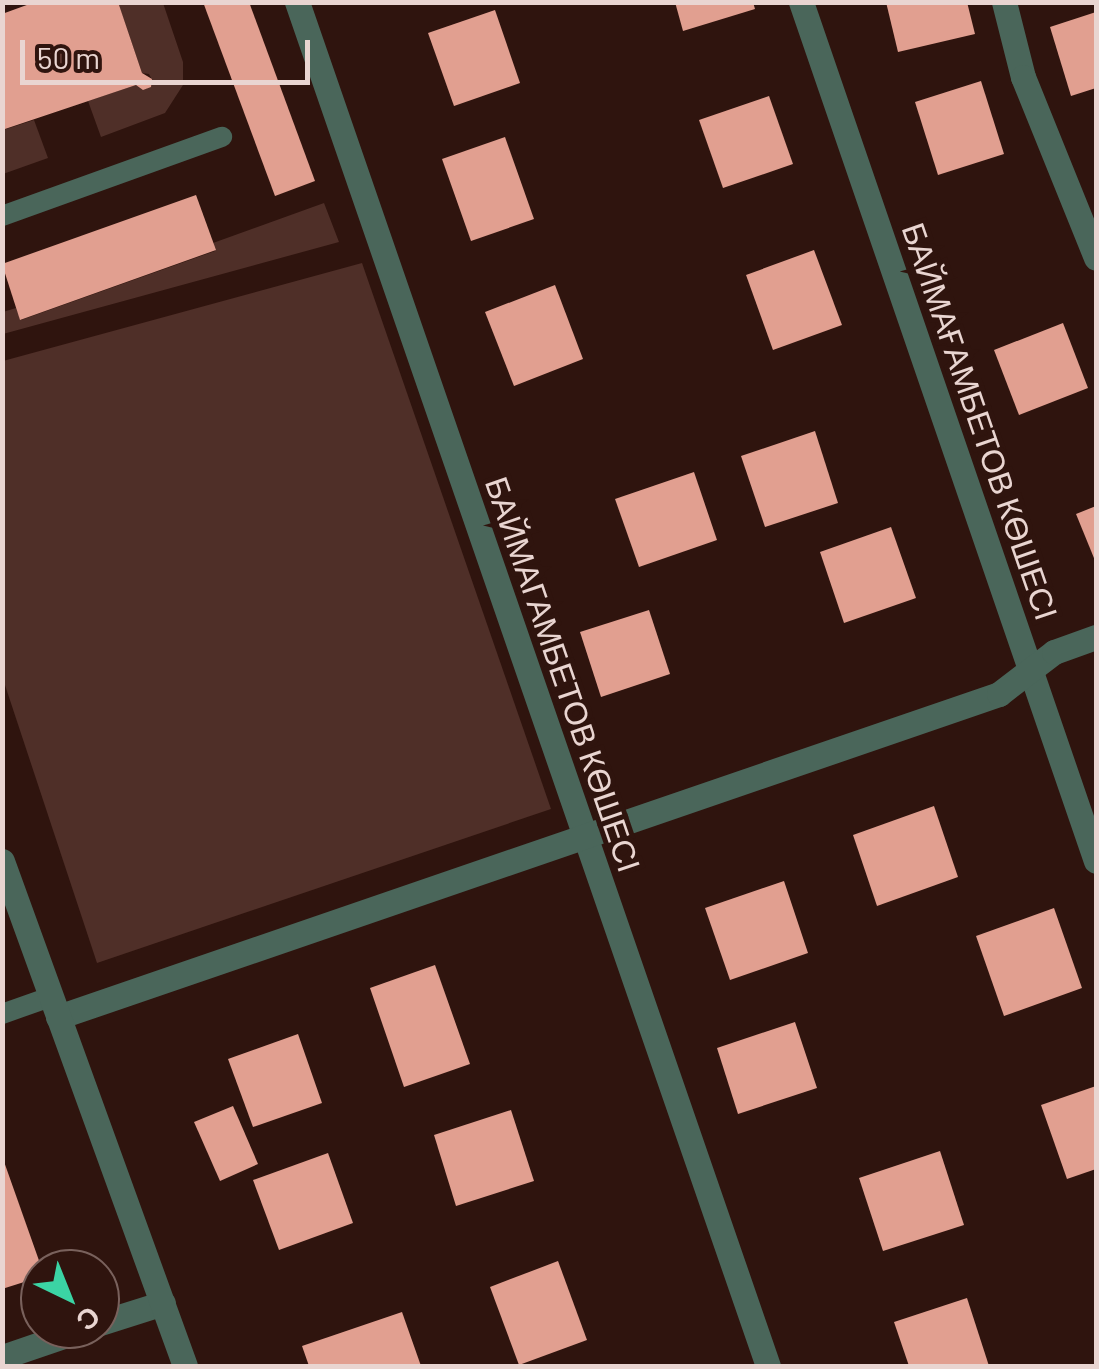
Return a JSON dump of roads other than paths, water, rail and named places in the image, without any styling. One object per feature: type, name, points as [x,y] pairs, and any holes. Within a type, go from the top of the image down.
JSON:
[{"type":"street","name":"БАЙМАГАМБЕТОВ КӨШЕСІ","points":[[297,2],[768,1366]]},
{"type":"street","name":"БАЙМАҒАМБЕТОВ КӨШЕСІ","points":[[801,2],[1096,861]]},
{"type":"street","points":[[1004,2],[1023,77],[1096,258]]},
{"type":"street","points":[[54,1007],[585,835],[999,694],[1054,652],[1096,637]]},
{"type":"street","points":[[2,861],[185,1366]]},
{"type":"street","points":[[120,1318],[163,1304]]},
{"type":"lane","points":[[2,216],[222,137]]},
{"type":"lane","points":[[2,1014],[54,1007]]}]
